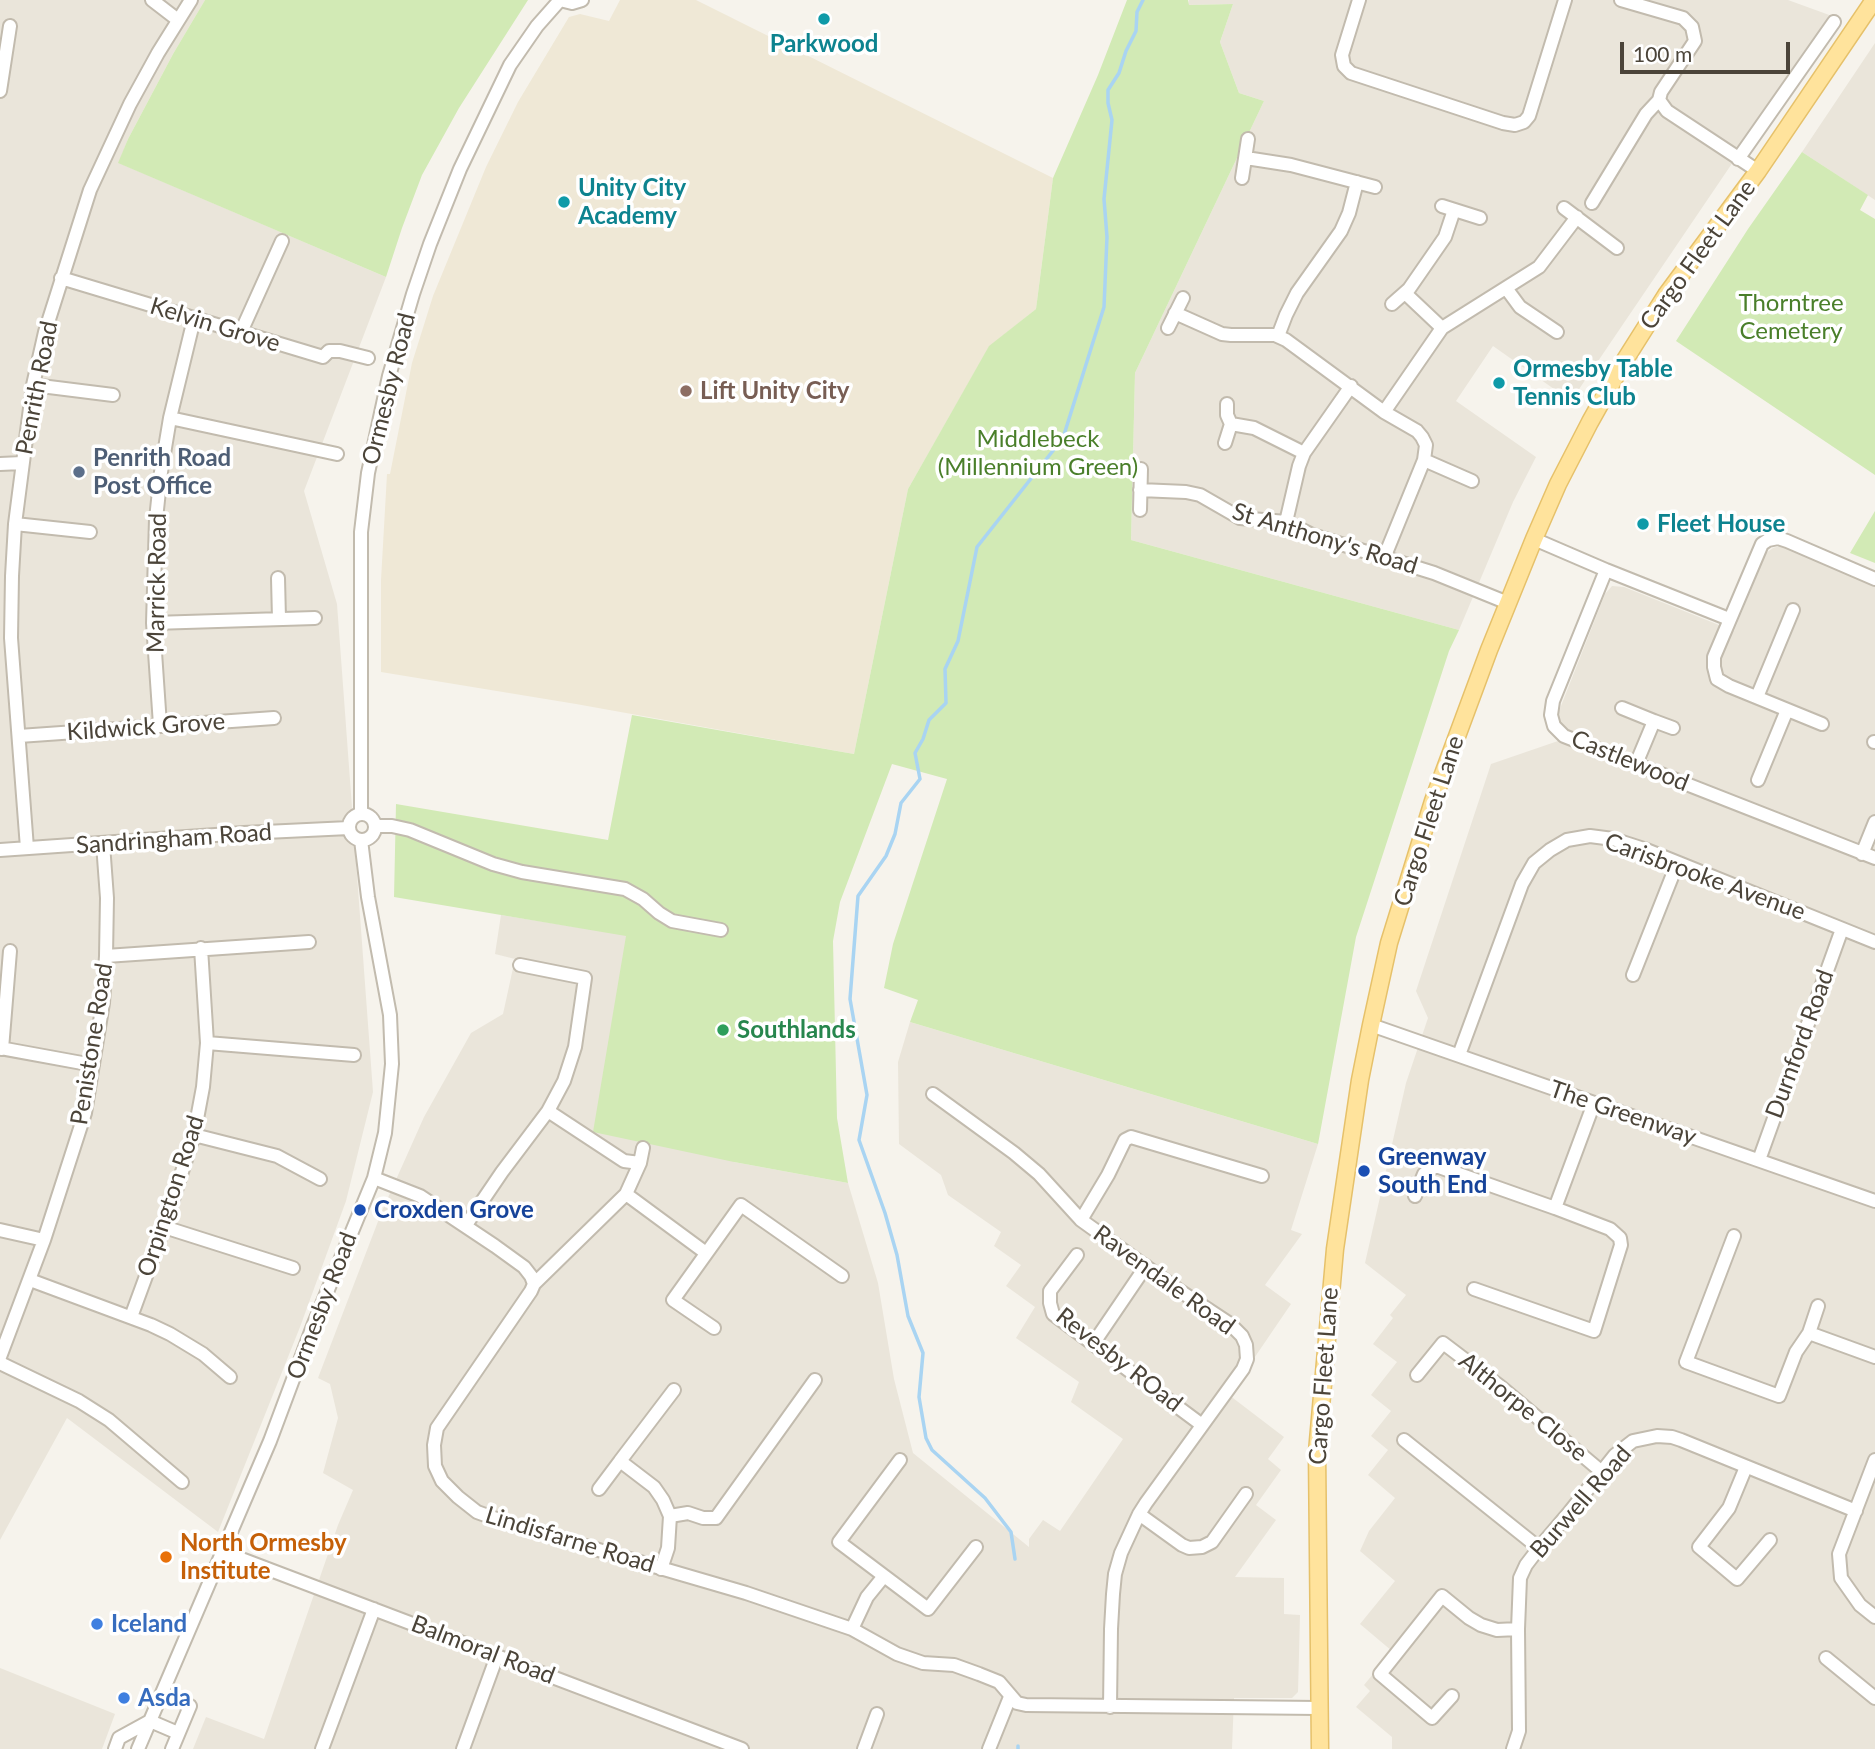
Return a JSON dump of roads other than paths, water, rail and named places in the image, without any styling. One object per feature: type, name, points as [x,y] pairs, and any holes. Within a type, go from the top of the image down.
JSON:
[{"type":"main road","name":"Cargo Fleet Lane","points":[[1321,1749],[1317,1452],[1335,1249],[1360,1080],[1371,1025],[1389,943],[1433,801],[1534,539],[1558,484],[1623,363],[1666,295],[1758,172],[1874,0]]},
{"type":"street","points":[[152,0],[178,20]]},
{"type":"street","name":"Penrith Road","points":[[27,848],[19,736],[6,638],[15,524],[33,385],[61,278],[94,182],[130,104],[191,0]]},
{"type":"street","points":[[560,0],[572,3],[582,0]]},
{"type":"street","name":"Ormesby Road","points":[[361,814],[361,531],[368,473],[389,376],[430,244],[460,169],[510,65],[537,26],[560,0]]},
{"type":"street","points":[[1359,0],[1342,55],[1344,66],[1351,73],[1515,125],[1524,122],[1529,116],[1565,0]]},
{"type":"street","points":[[1591,203],[1695,41],[1692,27],[1683,18],[1621,0]]},
{"type":"street","points":[[1738,159],[1834,22]]},
{"type":"street","points":[[0,91],[10,26]]},
{"type":"street","points":[[1659,100],[1667,111],[1758,172]]},
{"type":"street","points":[[1242,178],[1248,139]]},
{"type":"street","points":[[1246,158],[1290,165],[1375,187]]},
{"type":"street","points":[[1278,336],[1297,293],[1341,231],[1357,182]]},
{"type":"street","points":[[1392,304],[1406,294],[1445,237],[1448,208],[1480,218]]},
{"type":"street","points":[[1564,208],[1617,248]]},
{"type":"street","points":[[1384,412],[1442,328],[1544,261],[1577,217]]},
{"type":"street","points":[[241,332],[282,241]]},
{"type":"street","name":"Kelvin Grove","points":[[61,278],[323,357],[329,351],[340,351],[368,358]]},
{"type":"street","points":[[1506,288],[1520,307],[1557,332]]},
{"type":"street","points":[[1406,294],[1442,328]]},
{"type":"street","points":[[1168,328],[1183,298]]},
{"type":"street","points":[[1175,313],[1222,334],[1278,336],[1384,412],[1417,431],[1426,445],[1424,460],[1384,558]]},
{"type":"street","name":"Marrick Road","points":[[160,725],[153,624],[156,519],[170,418],[194,320]]},
{"type":"street","points":[[33,385],[113,395]]},
{"type":"street","points":[[1286,522],[1298,466],[1304,453],[1351,386]]},
{"type":"street","points":[[1225,443],[1231,424],[1227,415],[1227,404]]},
{"type":"street","points":[[170,418],[337,454]]},
{"type":"street","points":[[1231,424],[1254,428],[1304,453]]},
{"type":"street","points":[[1424,460],[1472,481]]},
{"type":"street","points":[[0,464],[22,463]]},
{"type":"street","points":[[1140,510],[1141,469]]},
{"type":"street","name":"St Anthony's Road","points":[[1140,490],[1200,495],[1240,518],[1286,522],[1312,535],[1434,573],[1508,603]]},
{"type":"street","points":[[15,524],[90,532]]},
{"type":"street","points":[[1822,724],[1717,679],[1714,657],[1762,544],[1768,540],[1778,538],[1787,541],[1875,579]]},
{"type":"street","points":[[1534,539],[1729,619]]},
{"type":"street","name":"Castlewood","points":[[1606,570],[1553,701],[1551,715],[1554,726],[1563,736],[1869,856]]},
{"type":"street","points":[[278,579],[279,619]]},
{"type":"street","points":[[1757,697],[1793,610]]},
{"type":"street","points":[[153,624],[279,619],[299,612],[315,618]]},
{"type":"street","points":[[1622,708],[1673,728]]},
{"type":"street","points":[[1758,780],[1787,710]]},
{"type":"street","name":"Kildwick Grove","points":[[19,736],[274,718]]},
{"type":"street","points":[[1636,764],[1654,721]]},
{"type":"street","points":[[361,814],[370,817],[375,826],[371,836],[362,840],[352,836],[349,828],[353,818],[361,814]]},
{"type":"street","points":[[1869,856],[1875,821]]},
{"type":"street","points":[[375,826],[410,830],[522,872],[625,889],[672,921],[721,930]]},
{"type":"street","name":"Sandringham Road","points":[[0,850],[349,828]]},
{"type":"street","name":"Carisbrooke Avenue","points":[[1459,1055],[1522,884],[1534,863],[1567,840],[1590,836],[1613,839],[1644,849],[1875,942]]},
{"type":"street","name":"Ormesby Road","points":[[138,1749],[270,1441],[313,1326],[374,1178],[385,1133],[392,1064],[390,1015],[368,897],[362,840]]},
{"type":"street","name":"Penistone Road","points":[[0,1357],[44,1240],[85,1112],[103,1003],[107,898],[103,844]]},
{"type":"street","points":[[1633,975],[1677,863]]},
{"type":"street","name":"Durnford Road","points":[[1759,1160],[1842,929]]},
{"type":"street","points":[[106,956],[309,942]]},
{"type":"street","name":"Orpington Road","points":[[131,1317],[194,1135],[203,1087],[207,1043],[201,948]]},
{"type":"street","points":[[10,951],[1,1049],[93,1065]]},
{"type":"street","points":[[466,1225],[548,1111],[564,1081],[575,1046],[585,978],[520,965]]},
{"type":"street","name":"The Greenway","points":[[1371,1025],[1875,1201]]},
{"type":"street","points":[[207,1043],[354,1055]]},
{"type":"street","name":"Ravendale Road","points":[[933,1094],[1039,1174],[1081,1220],[1230,1324],[1242,1336],[1246,1345],[1247,1359],[1243,1369],[1139,1514],[1121,1553],[1115,1574],[1111,1629],[1110,1707]]},
{"type":"street","points":[[1555,1208],[1594,1103]]},
{"type":"street","points":[[548,1111],[624,1161],[640,1163]]},
{"type":"street","points":[[194,1135],[277,1156],[320,1179]]},
{"type":"street","points":[[1081,1220],[1108,1175],[1119,1149],[1125,1140],[1131,1137],[1262,1176]]},
{"type":"street","points":[[643,1148],[640,1163],[626,1194],[706,1253]]},
{"type":"street","points":[[1415,1196],[1424,1174],[1434,1167],[1439,1167],[1609,1229],[1620,1238],[1621,1245],[1594,1331],[1474,1289]]},
{"type":"street","points":[[374,1178],[420,1196],[466,1225],[524,1267],[534,1284]]},
{"type":"street","name":"Lindisfarne Road","points":[[626,1194],[534,1284],[437,1428],[433,1445],[435,1465],[442,1481],[477,1512],[746,1593],[852,1629],[897,1654],[923,1663],[954,1665],[999,1682],[1017,1703],[1110,1707]]},
{"type":"street","points":[[714,1328],[673,1300],[741,1205],[842,1276]]},
{"type":"street","points":[[164,1227],[293,1268]]},
{"type":"street","points":[[0,1230],[44,1240]]},
{"type":"street","points":[[1734,1236],[1686,1362],[1779,1396],[1818,1306]]},
{"type":"street","name":"Revesby ROad","points":[[1077,1255],[1051,1290],[1053,1314],[1202,1424]]},
{"type":"street","points":[[1093,1344],[1146,1266]]},
{"type":"street","points":[[30,1280],[170,1334],[230,1377]]},
{"type":"street","points":[[1808,1333],[1875,1357]]},
{"type":"street","name":"Althorpe Close","points":[[1417,1375],[1443,1343],[1501,1387],[1602,1472]]},
{"type":"street","points":[[0,1363],[79,1401],[109,1420],[182,1482]]},
{"type":"street","points":[[670,1516],[688,1513],[703,1518],[716,1518],[815,1380]]},
{"type":"street","points":[[598,1489],[674,1390]]},
{"type":"street","name":"Burwell Road","points":[[1513,1749],[1519,1731],[1520,1578],[1539,1548],[1615,1455],[1633,1441],[1657,1436],[1672,1437],[1856,1511]]},
{"type":"street","points":[[1405,1440],[1539,1548]]},
{"type":"street","points":[[900,1460],[839,1542],[928,1609],[976,1547]]},
{"type":"street","points":[[1875,1460],[1839,1554],[1841,1578],[1860,1605],[1875,1617]]},
{"type":"street","points":[[620,1461],[654,1487],[670,1516],[668,1548],[662,1569]]},
{"type":"street","points":[[1746,1467],[1729,1508],[1699,1547],[1737,1579],[1770,1540]]},
{"type":"street","points":[[1139,1514],[1182,1545],[1189,1548],[1202,1547],[1212,1542],[1246,1494]]},
{"type":"street","name":"Balmoral Road","points":[[223,1552],[743,1749]]},
{"type":"street","points":[[852,1629],[867,1597],[884,1576]]},
{"type":"street","points":[[1452,1696],[1432,1718],[1380,1674],[1442,1596],[1481,1625],[1497,1630],[1518,1629]]},
{"type":"street","points":[[322,1749],[374,1609]]},
{"type":"street","points":[[463,1749],[497,1656]]},
{"type":"street","points":[[1826,1658],[1875,1698]]},
{"type":"street","points":[[989,1749],[1010,1697]]},
{"type":"street","points":[[172,1749],[190,1706]]},
{"type":"street","points":[[1110,1707],[1319,1708]]},
{"type":"street","points":[[864,1749],[877,1714]]},
{"type":"street","points":[[115,1749],[119,1738],[150,1721],[178,1733]]},
{"type":"waterway","points":[[1015,1559],[1011,1532],[985,1498],[932,1450],[926,1438],[919,1397],[923,1353],[908,1316],[897,1255],[885,1213],[859,1140],[867,1095],[850,999],[858,896],[886,856],[895,834],[901,803],[920,779],[915,753],[929,720],[946,703],[945,669],[958,641],[977,547],[1063,438],[1104,307],[1107,237],[1104,199],[1112,120],[1108,90],[1119,73],[1136,31],[1137,12],[1143,0]]},
{"type":"place","name":"Parkwood","points":[[824,19]]},
{"type":"place","name":"Unity City Academy","points":[[564,202]]},
{"type":"place","name":"Ormesby Table Tennis Club","points":[[1499,383]]},
{"type":"place","name":"Lift Unity City","points":[[686,391]]},
{"type":"place","name":"Penrith Road Post Office","points":[[79,472]]},
{"type":"place","name":"Fleet House","points":[[1643,524]]},
{"type":"place","name":"Southlands","points":[[723,1030]]},
{"type":"place","name":"Greenway South End","points":[[1364,1171]]},
{"type":"place","name":"Croxden Grove","points":[[360,1210]]},
{"type":"place","name":"North Ormesby Institute","points":[[166,1557]]},
{"type":"place","name":"Iceland","points":[[97,1624]]},
{"type":"place","name":"Asda","points":[[124,1698]]},
{"type":"park label","name":"Thorntree Cemetery","points":[[1791,317]]},
{"type":"park label","name":"Middlebeck (Millennium Green)","points":[[1038,453]]}]
